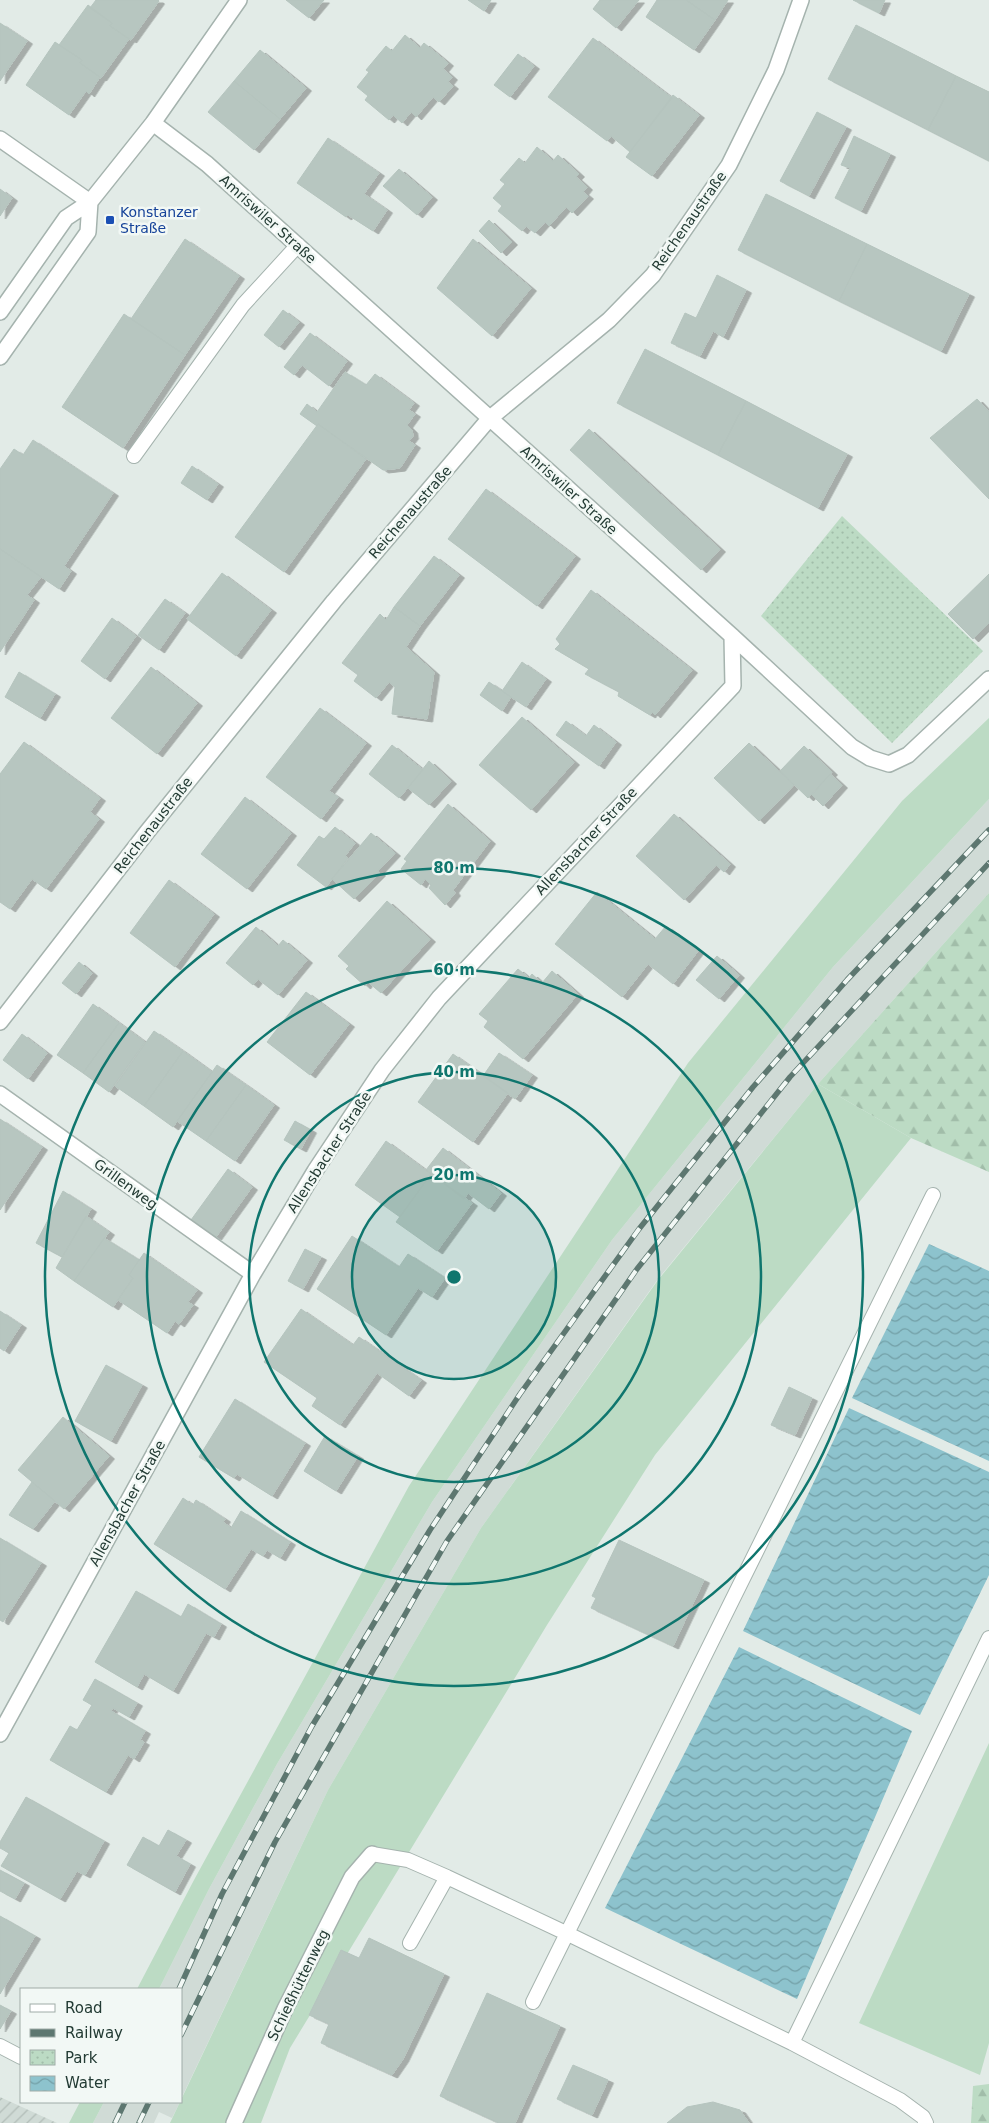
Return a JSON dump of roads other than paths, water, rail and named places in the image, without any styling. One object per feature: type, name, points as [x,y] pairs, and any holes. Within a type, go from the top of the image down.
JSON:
[{"type":"street","points":[[0,312],[66,218],[90,202],[153,122],[239,0]]},
{"type":"street","name":"Reichenaustraße","points":[[0,1022],[147,832],[334,600],[489,419],[609,320],[652,275],[729,165],[776,70],[802,0]]},
{"type":"street","name":"Amriswiler Straße","points":[[153,122],[207,164],[732,636],[852,747],[870,758],[889,764],[908,755],[989,679]]},
{"type":"street","points":[[0,139],[90,202]]},
{"type":"street","points":[[0,357],[88,232],[90,202]]},
{"type":"street","name":"Allensbacher Straße","points":[[0,1734],[253,1274],[315,1171],[382,1070],[439,998],[733,686],[732,636]]},
{"type":"street","name":"Grillenweg","points":[[0,1094],[253,1274]]},
{"type":"street","name":"Schießhüttenweg","points":[[234,2123],[285,2009],[352,1877],[372,1854]]},
{"type":"lane","points":[[134,456],[243,305],[298,246]]},
{"type":"lane","points":[[533,2002],[933,1195]]},
{"type":"lane","points":[[792,2043],[989,1638]]},
{"type":"lane","points":[[372,1854],[408,1860],[568,1934],[792,2043],[900,2100],[923,2117],[926,2123]]},
{"type":"lane","points":[[410,1943],[447,1877]]},
{"type":"lane","points":[[0,2046],[20,2056]]},
{"type":"water","points":[[929,1244],[989,1271],[989,1461],[852,1398]]},
{"type":"water","points":[[849,1408],[989,1472],[989,1575],[920,1715],[743,1631]]},
{"type":"water","points":[[739,1647],[912,1731],[797,1999],[605,1908]]},
{"type":"railway","points":[[179,1988],[222,1894],[312,1726],[430,1530],[520,1394],[639,1229],[753,1087],[847,980],[989,830]]},
{"type":"railway","points":[[182,2033],[275,1842],[447,1541],[637,1269],[790,1077],[989,863]]},
{"type":"railway","points":[[115,2123],[125,2103]]},
{"type":"railway","points":[[139,2123],[149,2103]]},
{"type":"place","name":"Konstanzer Straße","points":[[110,220]]}]
